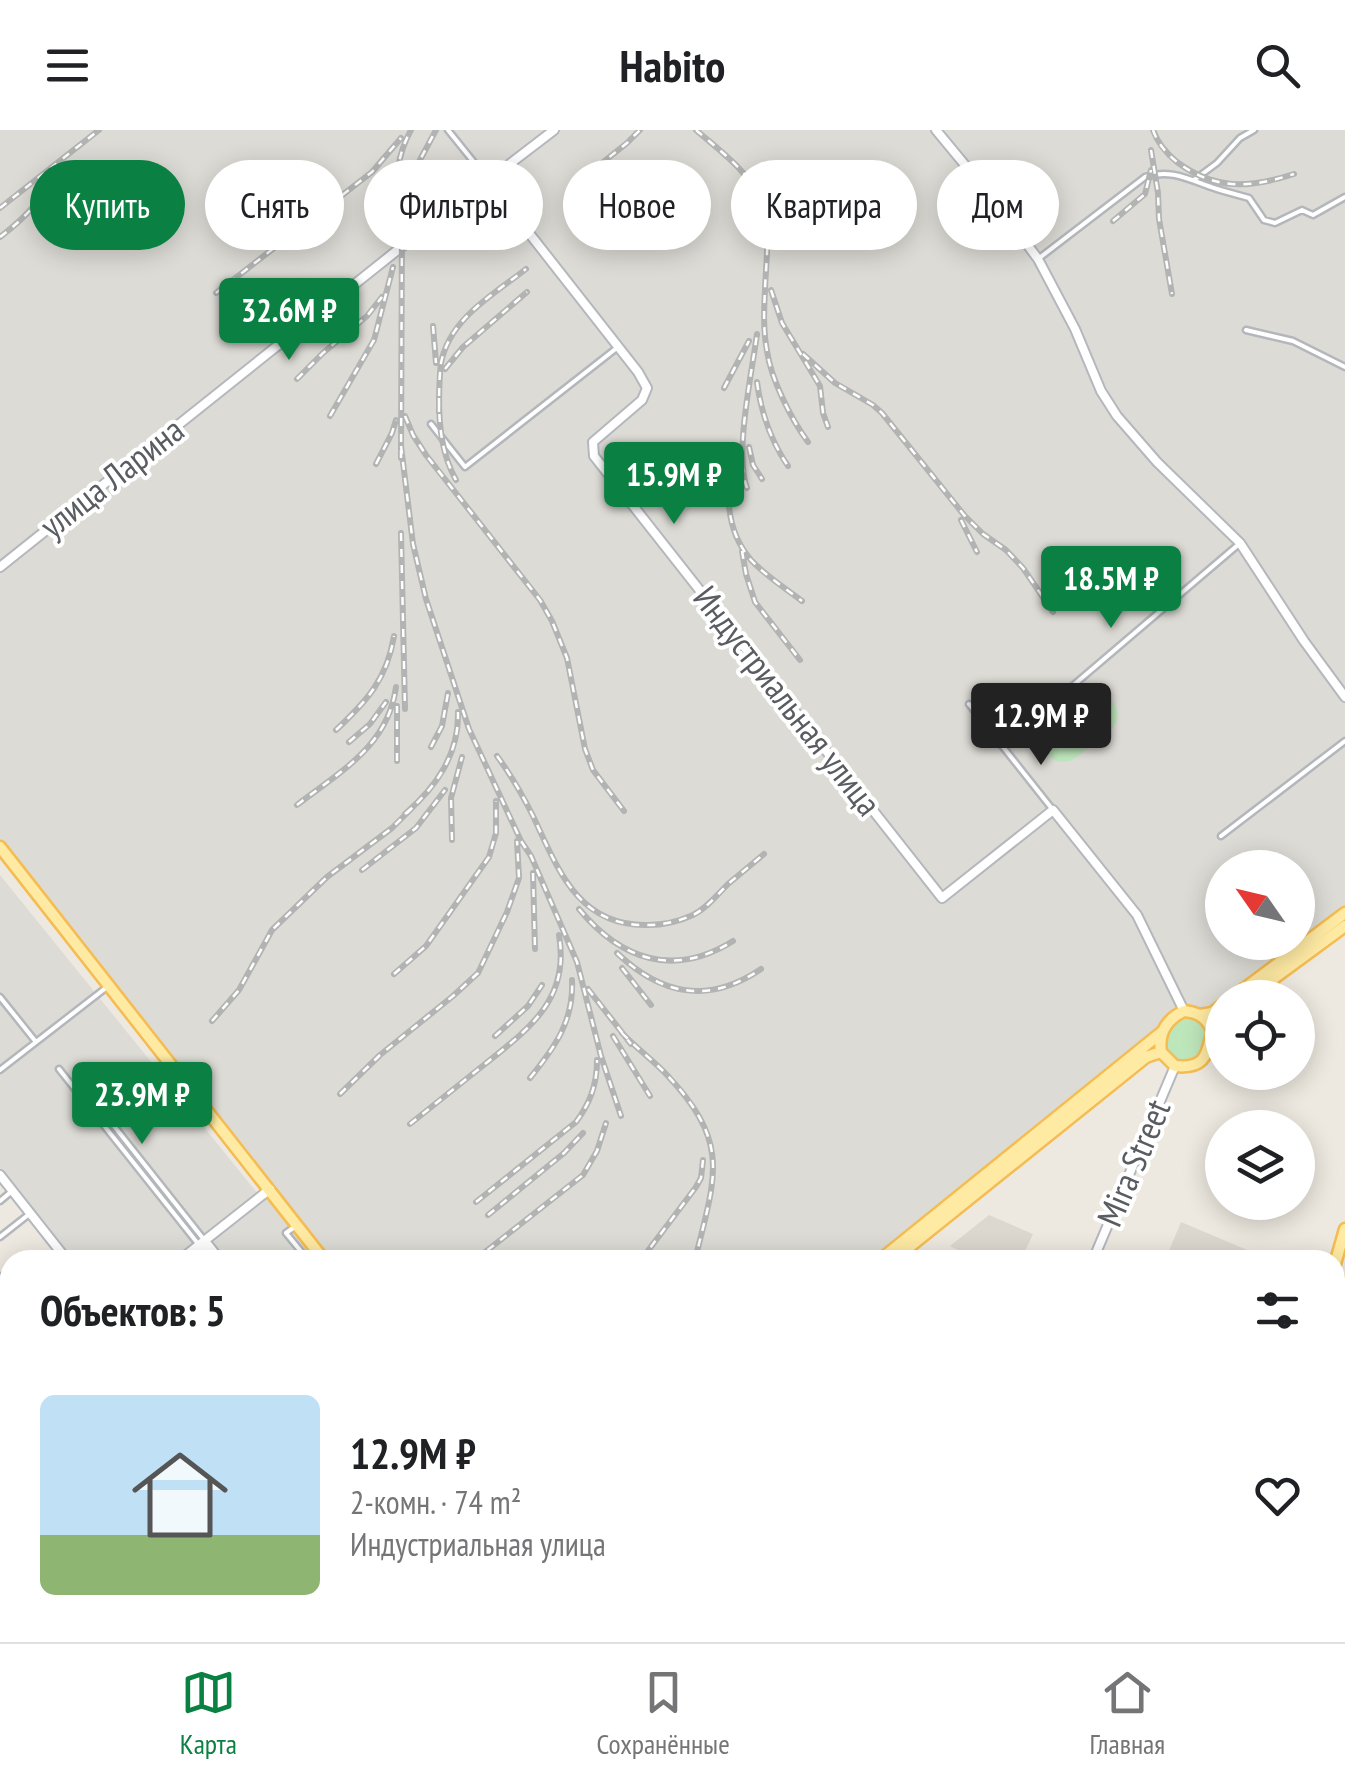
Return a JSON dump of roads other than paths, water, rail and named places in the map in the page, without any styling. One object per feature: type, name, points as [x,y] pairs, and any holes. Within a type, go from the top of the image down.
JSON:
[{"type":"main road","points":[[0,847],[316,1250]]},
{"type":"main road","points":[[1256,980],[1345,913]]},
{"type":"main road","points":[[1272,980],[1345,926]]},
{"type":"main road","points":[[1041,1136],[1162,1032],[1171,1019],[1184,1011],[1205,1014]]},
{"type":"main road","points":[[1200,1014],[1205,1019]]},
{"type":"main road","points":[[1162,1032],[1160,1052],[1175,1066],[1193,1066],[1205,1055]]},
{"type":"main road","points":[[894,1250],[1146,1057],[1160,1052]]},
{"type":"main road","points":[[903,1250],[923,1230]]},
{"type":"street","name":"Индустриальная улица","points":[[448,130],[472,160]]},
{"type":"street","name":"улица Ларина","points":[[516,160],[554,130]]},
{"type":"street","points":[[936,130],[1038,259],[1075,329],[1101,391],[1118,416],[1157,462],[1240,543],[1345,696]]},
{"type":"street","points":[[1194,180],[1254,130]]},
{"type":"street","points":[[1038,259],[1145,177],[1165,173],[1249,198],[1264,220],[1275,223],[1302,210],[1313,215],[1345,197]]},
{"type":"street","name":"улица Ларина","points":[[0,567],[398,250]]},
{"type":"street","name":"Индустриальная улица","points":[[542,250],[644,380],[646,391],[642,400],[593,442],[594,456],[942,898],[1053,810]]},
{"type":"street","points":[[1246,330],[1293,341],[1345,367]]},
{"type":"street","points":[[431,424],[465,467],[618,347]]},
{"type":"street","points":[[1002,746],[1240,543]]},
{"type":"street","points":[[969,704],[1137,915],[1184,1011]]},
{"type":"street","points":[[1221,836],[1345,741]]},
{"type":"street","points":[[0,1070],[110,986]]},
{"type":"street","points":[[0,997],[36,1042]]},
{"type":"street","name":"Mira Street","points":[[1097,1250],[1175,1066]]},
{"type":"street","points":[[58,1069],[209,1250]]},
{"type":"street","points":[[80,1083],[206,1250]]},
{"type":"street","points":[[0,1175],[59,1250]]},
{"type":"street","points":[[193,1250],[270,1189]]},
{"type":"street","points":[[0,1201],[12,1191]]},
{"type":"street","points":[[0,1237],[30,1213]]},
{"type":"street","points":[[296,1225],[286,1233],[300,1250]]},
{"type":"railway","points":[[0,208],[99,130]]},
{"type":"railway","points":[[400,160],[411,130]]},
{"type":"railway","points":[[401,458],[402,220],[413,173],[436,130]]},
{"type":"railway","points":[[606,160],[640,130]]},
{"type":"railway","points":[[696,130],[739,169],[754,187],[763,208],[767,242],[767,351],[783,398],[808,442]]},
{"type":"railway","points":[[1153,130],[1173,159],[1206,178],[1248,184],[1294,174]]},
{"type":"railway","points":[[216,293],[372,172],[401,138]]},
{"type":"railway","points":[[1151,150],[1172,294]]},
{"type":"railway","points":[[1113,221],[1145,194],[1151,170]]},
{"type":"railway","points":[[0,237],[30,209]]},
{"type":"railway","points":[[330,416],[374,340],[393,267]]},
{"type":"railway","points":[[439,412],[441,363],[453,333],[474,309],[526,269]]},
{"type":"railway","points":[[771,290],[782,323],[820,386],[828,427]]},
{"type":"railway","points":[[445,369],[463,347],[527,292]]},
{"type":"railway","points":[[297,379],[367,316],[382,297]]},
{"type":"railway","points":[[433,326],[436,363]]},
{"type":"railway","points":[[747,488],[743,435],[757,334]]},
{"type":"railway","points":[[724,388],[749,341]]},
{"type":"railway","points":[[803,354],[835,383],[882,413],[964,515],[1023,568],[1053,612]]},
{"type":"railway","points":[[757,382],[768,426],[788,466]]},
{"type":"railway","points":[[439,398],[442,440],[456,480]]},
{"type":"railway","points":[[405,416],[426,455],[540,600],[552,621],[567,658],[585,749],[593,770],[624,811]]},
{"type":"railway","points":[[376,464],[396,420]]},
{"type":"railway","points":[[401,446],[413,544],[426,599],[469,729],[577,962],[621,1116]]},
{"type":"railway","points":[[749,447],[753,465],[762,479]]},
{"type":"railway","points":[[736,452],[729,494],[736,535],[751,560],[802,601]]},
{"type":"railway","points":[[961,520],[977,552]]},
{"type":"railway","points":[[401,533],[405,709]]},
{"type":"railway","points":[[742,551],[755,602],[800,660]]},
{"type":"railway","points":[[336,730],[374,688],[394,636]]},
{"type":"railway","points":[[297,805],[346,768],[373,741],[391,708],[396,687]]},
{"type":"railway","points":[[431,747],[442,726],[448,693]]},
{"type":"railway","points":[[349,742],[370,724],[386,702]]},
{"type":"railway","points":[[397,706],[397,761]]},
{"type":"railway","points":[[405,814],[444,769],[454,742],[458,712]]},
{"type":"railway","points":[[497,756],[562,874],[587,905],[604,916],[648,925],[688,917],[764,854]]},
{"type":"railway","points":[[452,840],[451,798],[462,757]]},
{"type":"railway","points":[[362,870],[416,828],[445,790]]},
{"type":"railway","points":[[394,974],[426,946],[489,857],[496,833],[496,801]]},
{"type":"railway","points":[[212,1021],[239,990],[272,930],[327,877],[392,828],[413,807]]},
{"type":"railway","points":[[340,1094],[478,973],[519,878],[517,841]]},
{"type":"railway","points":[[533,873],[535,949]]},
{"type":"railway","points":[[579,909],[612,941],[650,958],[690,959],[733,941]]},
{"type":"railway","points":[[410,1124],[517,1038],[543,1010],[558,977],[559,935]]},
{"type":"railway","points":[[617,953],[651,978],[686,990],[722,988],[761,969]]},
{"type":"railway","points":[[622,968],[651,1005]]},
{"type":"railway","points":[[530,1078],[561,1033],[570,1008],[572,980]]},
{"type":"railway","points":[[495,1036],[528,1006],[542,985]]},
{"type":"railway","points":[[588,989],[631,1044]]},
{"type":"railway","points":[[622,1033],[688,1099],[710,1142],[712,1183],[697,1250]]},
{"type":"railway","points":[[613,1036],[650,1096]]},
{"type":"railway","points":[[476,1202],[576,1122],[592,1093],[597,1060]]},
{"type":"railway","points":[[488,1250],[583,1175],[597,1151],[606,1123]]},
{"type":"railway","points":[[488,1215],[583,1133]]},
{"type":"railway","points":[[649,1250],[696,1187],[703,1160]]}]
